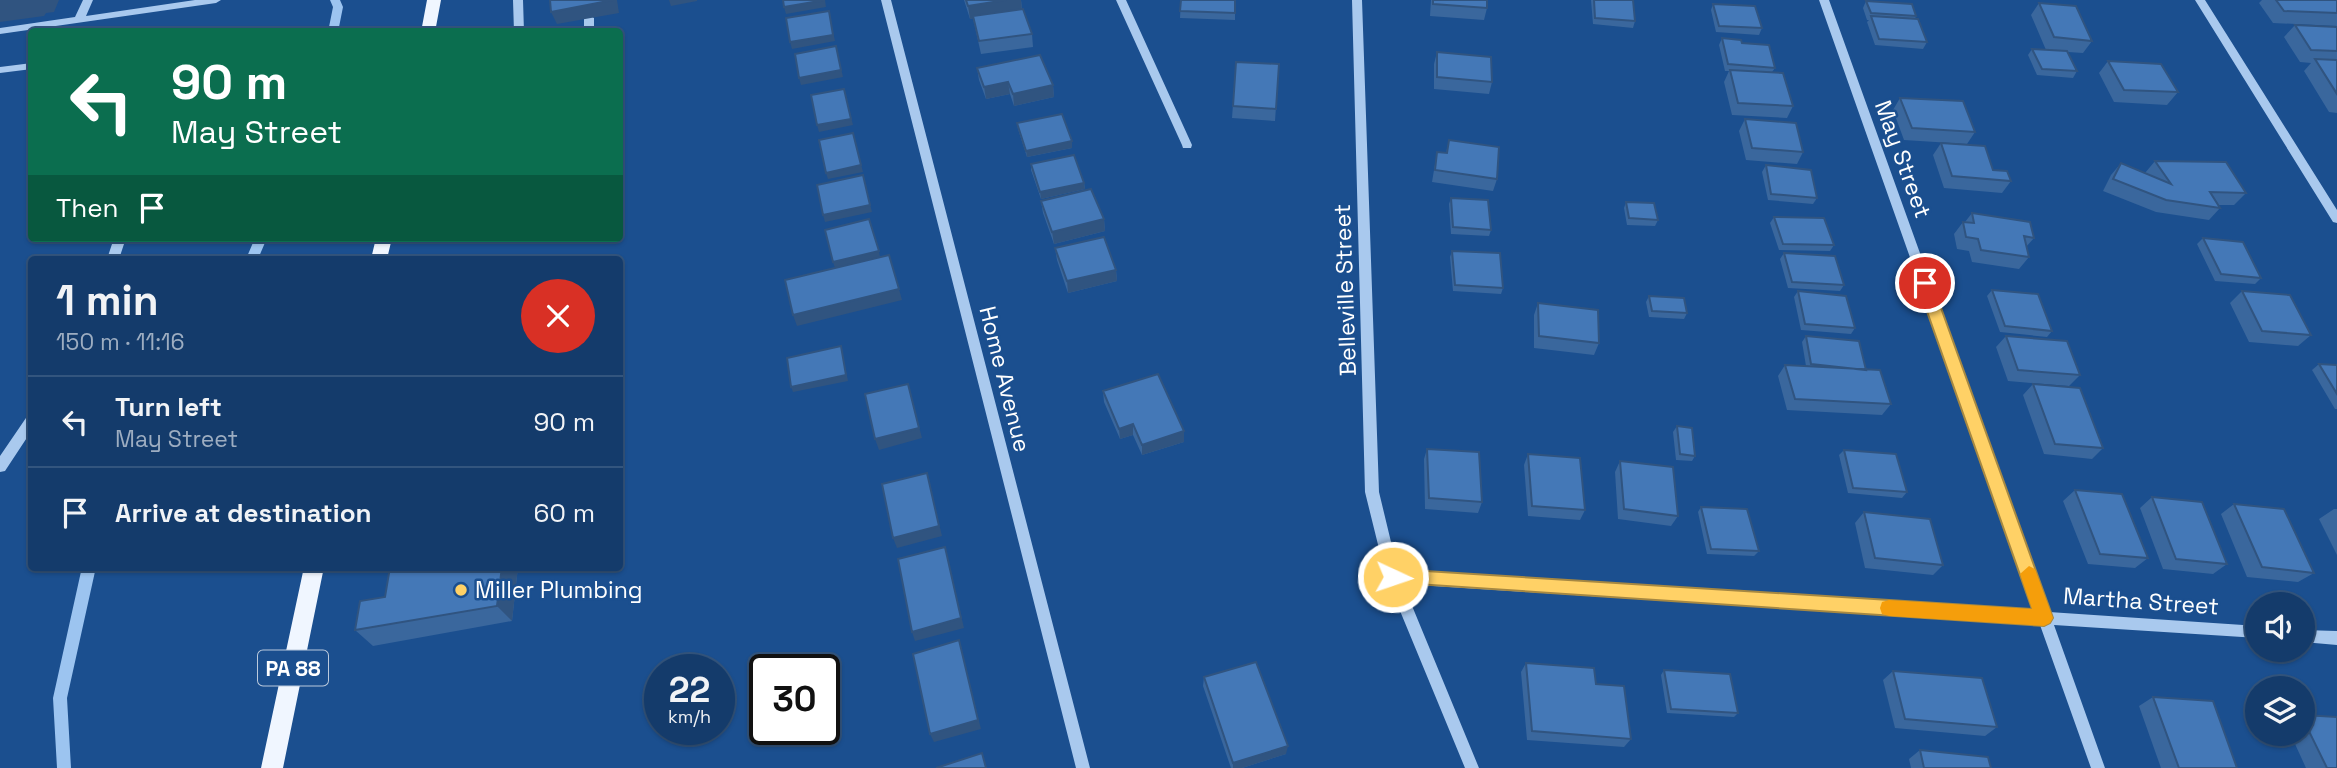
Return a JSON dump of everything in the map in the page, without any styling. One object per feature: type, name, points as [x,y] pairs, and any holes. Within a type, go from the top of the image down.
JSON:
[{"type":"main road","points":[[429,28],[434,0]]},
{"type":"main road","name":"PA 88","points":[[272,768],[313,571]]},
{"type":"street","points":[[79,20],[88,0]]},
{"type":"street","points":[[79,20],[216,0]]},
{"type":"street","name":"Home Avenue","points":[[886,0],[1083,768]]},
{"type":"street","points":[[1121,0],[1187,145]]},
{"type":"street","name":"Belleville Street","points":[[1357,0],[1372,492],[1393,577],[1472,768]]},
{"type":"street","name":"May Street","points":[[1824,0],[2098,768]]},
{"type":"street","points":[[2200,0],[2337,219]]},
{"type":"street","points":[[589,18],[589,28]]},
{"type":"street","points":[[0,70],[28,66]]},
{"type":"street","points":[[0,467],[28,425]]},
{"type":"street","name":"Martha Street","points":[[1393,577],[2245,631]]},
{"type":"street","points":[[2315,637],[2337,638]]},
{"type":"lane","points":[[518,0],[519,28]]},
{"type":"lane","points":[[0,31],[79,20]]},
{"type":"building","points":[[550,0],[613,0],[551,12]]},
{"type":"building","points":[[783,0],[825,0],[784,7]]},
{"type":"building","points":[[966,0],[1006,0],[968,6]]},
{"type":"building","points":[[1181,0],[1235,0],[1235,13],[1180,11]]},
{"type":"building","points":[[1433,0],[1487,0],[1487,8],[1433,4]]},
{"type":"building","points":[[1594,0],[1633,0],[1635,21],[1595,18]]},
{"type":"building","points":[[2276,0],[2337,0],[2337,13],[2284,11]]},
{"type":"building","points":[[1866,1],[1912,4],[1916,16],[1871,13]]},
{"type":"building","points":[[2039,3],[2076,6],[2092,41],[2054,37]]},
{"type":"building","points":[[1713,4],[1755,6],[1762,28],[1719,26]]},
{"type":"building","points":[[1023,9],[1032,34],[979,41],[973,16]]},
{"type":"building","points":[[829,11],[833,35],[790,42],[786,18]]},
{"type":"building","points":[[1871,16],[1918,19],[1927,42],[1879,39]]},
{"type":"building","points":[[2295,25],[2337,27],[2337,51],[2311,50]]},
{"type":"building","points":[[1722,38],[1769,45],[1775,68],[1728,64]]},
{"type":"building","points":[[836,46],[841,70],[799,78],[795,54]]},
{"type":"building","points":[[2032,49],[2067,51],[2077,71],[2042,69]]},
{"type":"building","points":[[1437,52],[1491,57],[1492,82],[1437,77]]},
{"type":"building","points":[[1040,55],[1053,85],[1013,94],[1008,82],[984,87],[977,68]]},
{"type":"building","points":[[2315,59],[2337,60],[2337,94]]},
{"type":"building","points":[[2108,61],[2161,64],[2178,92],[2124,90]]},
{"type":"building","points":[[1236,62],[1279,64],[1276,109],[1233,106]]},
{"type":"building","points":[[1730,70],[1783,73],[1793,106],[1738,103]]},
{"type":"building","points":[[844,89],[851,119],[817,125],[811,95]]},
{"type":"building","points":[[1900,98],[1963,101],[1975,132],[1912,128]]},
{"type":"building","points":[[1062,114],[1072,141],[1026,151],[1017,123]]},
{"type":"building","points":[[1745,119],[1796,123],[1803,152],[1752,148]]},
{"type":"building","points":[[853,133],[861,165],[826,173],[819,140]]},
{"type":"building","points":[[1449,140],[1499,147],[1497,179],[1435,170],[1437,152],[1447,153]]},
{"type":"building","points":[[1941,143],[1985,146],[1993,170],[2007,171],[2011,181],[1952,176]]},
{"type":"building","points":[[1074,155],[1084,183],[1040,192],[1031,164]]},
{"type":"building","points":[[2155,161],[2226,162],[2246,193],[2210,192],[2220,208],[2166,200],[2113,179],[2121,163],[2171,184]]},
{"type":"building","points":[[1766,165],[1811,170],[1817,198],[1771,194]]},
{"type":"building","points":[[863,175],[870,205],[823,215],[817,185]]},
{"type":"building","points":[[1091,189],[1104,219],[1052,232],[1041,201]]},
{"type":"building","points":[[1451,198],[1488,200],[1491,230],[1453,227]]},
{"type":"building","points":[[1626,202],[1654,203],[1658,220],[1629,218]]},
{"type":"building","points":[[1972,213],[2030,222],[2034,238],[2024,236],[2029,257],[1981,250],[1978,239],[1966,237],[1963,222],[1974,223]]},
{"type":"building","points":[[1774,217],[1824,218],[1834,245],[1783,244]]},
{"type":"building","points":[[869,219],[879,251],[833,262],[825,230]]},
{"type":"building","points":[[1104,237],[1116,270],[1067,281],[1055,248]]},
{"type":"building","points":[[2203,238],[2243,242],[2261,278],[2221,274]]},
{"type":"building","points":[[1452,251],[1500,253],[1503,288],[1455,285]]},
{"type":"building","points":[[1784,253],[1835,256],[1844,285],[1792,282]]},
{"type":"building","points":[[889,255],[899,289],[793,315],[785,280]]},
{"type":"building","points":[[1992,290],[2038,294],[2052,331],[2005,326]]},
{"type":"building","points":[[1798,291],[1846,296],[1855,328],[1805,324]]},
{"type":"building","points":[[2242,291],[2290,295],[2311,335],[2262,331]]},
{"type":"building","points":[[1649,296],[1684,298],[1687,313],[1652,311]]},
{"type":"building","points":[[1538,303],[1598,310],[1599,343],[1539,336]]},
{"type":"building","points":[[1806,336],[1859,341],[1866,370],[1811,364]]},
{"type":"building","points":[[2006,336],[2067,341],[2080,375],[2018,370]]},
{"type":"building","points":[[841,346],[846,375],[791,387],[787,358]]},
{"type":"building","points":[[2319,364],[2337,365],[2337,394]]},
{"type":"building","points":[[1785,365],[1880,370],[1891,404],[1795,399]]},
{"type":"building","points":[[1158,374],[1184,431],[1142,445],[1133,424],[1119,429],[1103,391]]},
{"type":"building","points":[[908,384],[919,428],[875,439],[865,394]]},
{"type":"building","points":[[2033,384],[2080,388],[2103,448],[2055,444]]},
{"type":"building","points":[[1677,426],[1692,428],[1695,456],[1680,454]]},
{"type":"building","points":[[1427,449],[1479,452],[1482,502],[1429,498]]},
{"type":"building","points":[[1844,450],[1896,454],[1907,492],[1853,488]]},
{"type":"building","points":[[1528,454],[1580,458],[1585,510],[1532,506]]},
{"type":"building","points":[[1620,461],[1673,467],[1678,516],[1624,509]]},
{"type":"building","points":[[927,473],[939,526],[893,538],[882,484]]},
{"type":"building","points":[[2075,490],[2122,494],[2148,558],[2100,554]]},
{"type":"building","points":[[2152,497],[2202,502],[2227,564],[2176,559]]},
{"type":"building","points":[[2234,504],[2284,509],[2314,573],[2262,567]]},
{"type":"building","points":[[1701,507],[1747,509],[1759,551],[1711,549]]},
{"type":"building","points":[[1864,512],[1930,519],[1943,565],[1875,558]]},
{"type":"building","points":[[945,547],[961,618],[912,632],[898,559]]},
{"type":"building","points":[[389,571],[501,571],[497,606],[355,630],[360,601],[385,597]]},
{"type":"building","points":[[959,640],[978,720],[930,734],[913,654]]},
{"type":"building","points":[[1256,662],[1288,746],[1233,763],[1204,677]]},
{"type":"building","points":[[1526,663],[1594,668],[1596,684],[1624,686],[1631,739],[1532,731]]},
{"type":"building","points":[[1664,670],[1730,674],[1738,713],[1671,709]]},
{"type":"building","points":[[1893,671],[1982,678],[1997,727],[1905,719]]},
{"type":"building","points":[[2153,697],[2213,701],[2237,768],[2179,768]]},
{"type":"building","points":[[2315,716],[2337,717],[2337,768],[2327,768],[2315,744]]},
{"type":"building","points":[[1920,750],[1988,757],[1991,768],[1924,768]]},
{"type":"building","points":[[982,753],[986,768],[936,768]]},
{"type":"waterway","points":[[334,28],[338,7],[335,0]]},
{"type":"waterway","points":[[253,256],[259,242]]},
{"type":"waterway","points":[[64,768],[60,698],[88,571]]},
{"type":"slow traffic","points":[[1889,608],[2044,618],[2029,574]]},
{"type":"place","name":"Miller Plumbing","points":[[461,590]]},
{"type":"route","points":[[1393,577],[2044,618],[1925,283]]}]
